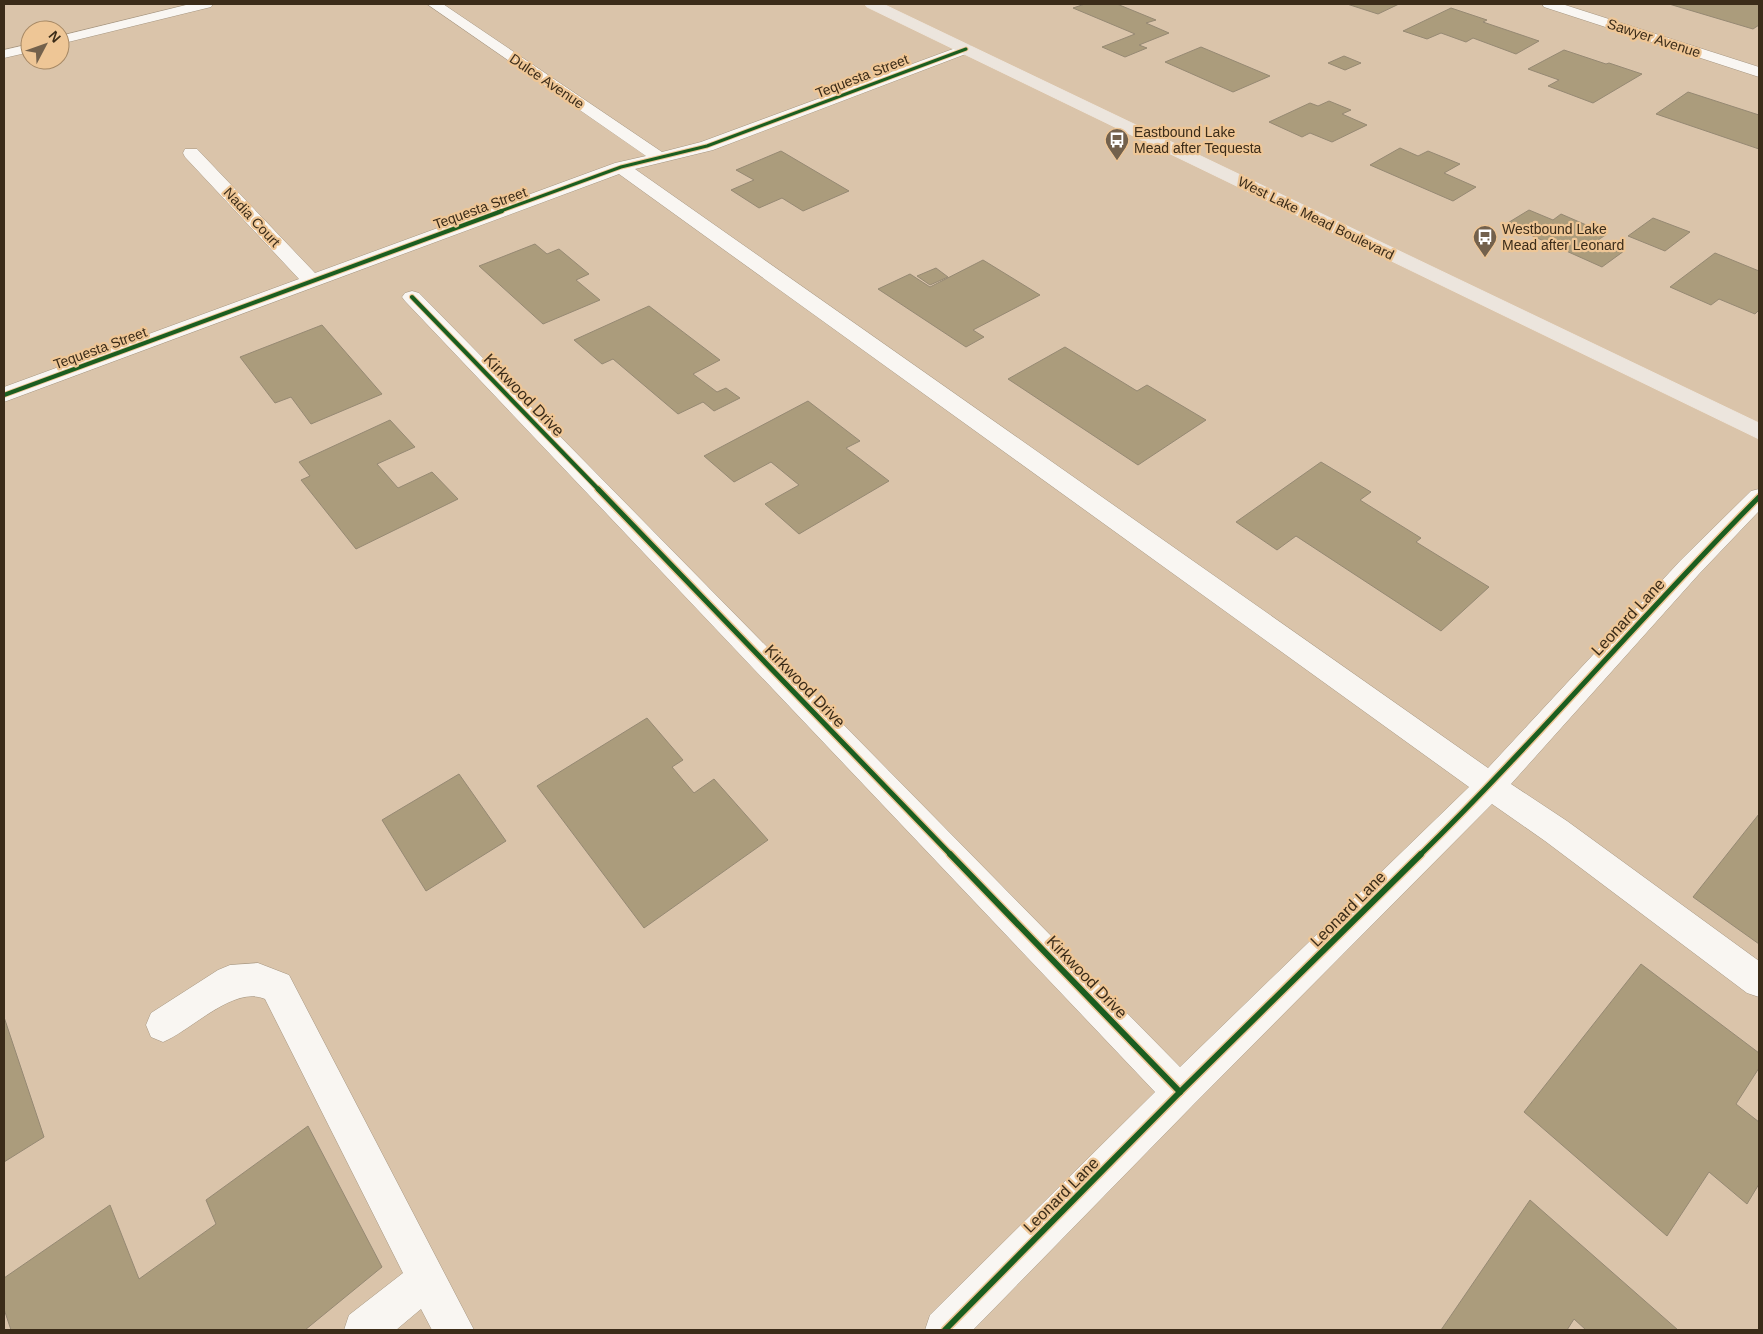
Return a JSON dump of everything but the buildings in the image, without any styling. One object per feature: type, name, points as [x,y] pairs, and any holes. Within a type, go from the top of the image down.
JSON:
[{"type":"main road","name":"West Lake Mead Boulevard","points":[[872,4],[1759,432]]},
{"type":"street","points":[[70,38],[206,4]]},
{"type":"street","name":"Dulce Avenue","points":[[434,4],[660,158]]},
{"type":"street","name":"Sawyer Avenue","points":[[1549,4],[1759,72]]},
{"type":"street","name":"Tequesta Street","points":[[4,395],[621,167],[707,146],[966,49]]},
{"type":"street","points":[[4,54],[20,50]]},
{"type":"street","name":"Nadia Court","points":[[191,153],[312,282]]},
{"type":"street","points":[[621,167],[1490,786],[1556,831],[1759,981]]},
{"type":"street","name":"Kirkwood Drive","points":[[412,297],[1180,1092]]},
{"type":"street","name":"Leonard Lane","points":[[945,1330],[1180,1092],[1490,786],[1690,567],[1759,497]]},
{"type":"street","points":[[162,1025],[230,982],[258,979],[277,987],[454,1330]]},
{"type":"street","points":[[364,1330],[426,1279]]},
{"type":"cycle path","points":[[4,395],[621,167],[707,146],[966,49]]},
{"type":"cycle path","points":[[412,297],[1180,1092]]},
{"type":"cycle path","points":[[945,1330],[1180,1092],[1490,786],[1690,567],[1759,497]]},
{"type":"place","name":"Eastbound Lake Mead after Tequesta","points":[[1117,161]]},
{"type":"place","name":"Westbound Lake Mead after Leonard","points":[[1485,258]]}]
